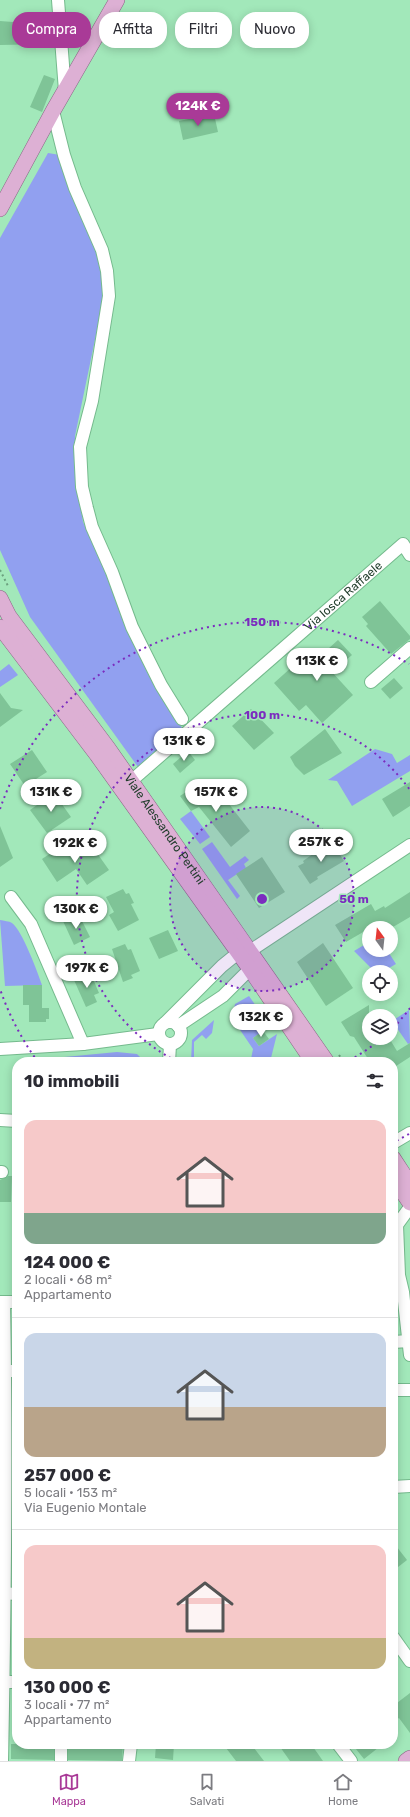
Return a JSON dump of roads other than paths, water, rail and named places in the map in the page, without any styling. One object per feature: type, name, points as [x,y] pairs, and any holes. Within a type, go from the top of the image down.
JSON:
[{"type":"main road","points":[[0,209],[53,111],[117,0]]},
{"type":"main road","name":"Viale Alessandro Pertini","points":[[0,598],[8,616],[108,748],[244,952]]},
{"type":"main road","name":"Viale Alessandro Pertini","points":[[0,627],[323,1057]]},
{"type":"main road","points":[[244,952],[250,969],[310,1057]]},
{"type":"main road","points":[[398,1170],[408,1193]]},
{"type":"main road","points":[[398,1183],[408,1193]]},
{"type":"main road","points":[[406,1761],[410,1758]]},
{"type":"street","points":[[58,0],[65,91]]},
{"type":"street","points":[[53,111],[64,155],[75,188],[102,250],[107,271],[109,296],[92,401],[80,447],[82,487],[86,508],[92,527],[112,572],[132,627],[161,685],[182,719]]},
{"type":"street","name":"Via Iosca Raffaele","points":[[130,782],[146,770],[403,544],[410,556]]},
{"type":"street","points":[[371,682],[410,648]]},
{"type":"street","points":[[158,1034],[160,1028],[222,966],[410,845]]},
{"type":"street","points":[[11,898],[31,924],[82,1044]]},
{"type":"street","points":[[178,1026],[223,996],[250,969]]},
{"type":"street","points":[[158,1034],[163,1042],[170,1045],[176,1042],[181,1036],[178,1026],[172,1022],[165,1023]]},
{"type":"street","points":[[0,1049],[82,1044],[158,1034]]},
{"type":"street","points":[[169,1057],[170,1045]]},
{"type":"street","points":[[0,1120],[12,1120]]},
{"type":"street","points":[[398,1222],[410,1207]]},
{"type":"street","points":[[398,1274],[403,1292],[410,1355]]},
{"type":"street","points":[[2,1302],[8,1371],[3,1432],[8,1494],[8,1593],[2,1682],[2,1761]]},
{"type":"street","points":[[398,1342],[409,1341]]},
{"type":"street","points":[[398,1390],[410,1390]]},
{"type":"street","points":[[398,1487],[410,1486]]},
{"type":"street","points":[[398,1644],[410,1661]]},
{"type":"street","points":[[61,1749],[61,1761]]},
{"type":"street","points":[[129,1761],[130,1749]]},
{"type":"street","points":[[342,1749],[351,1761]]}]
